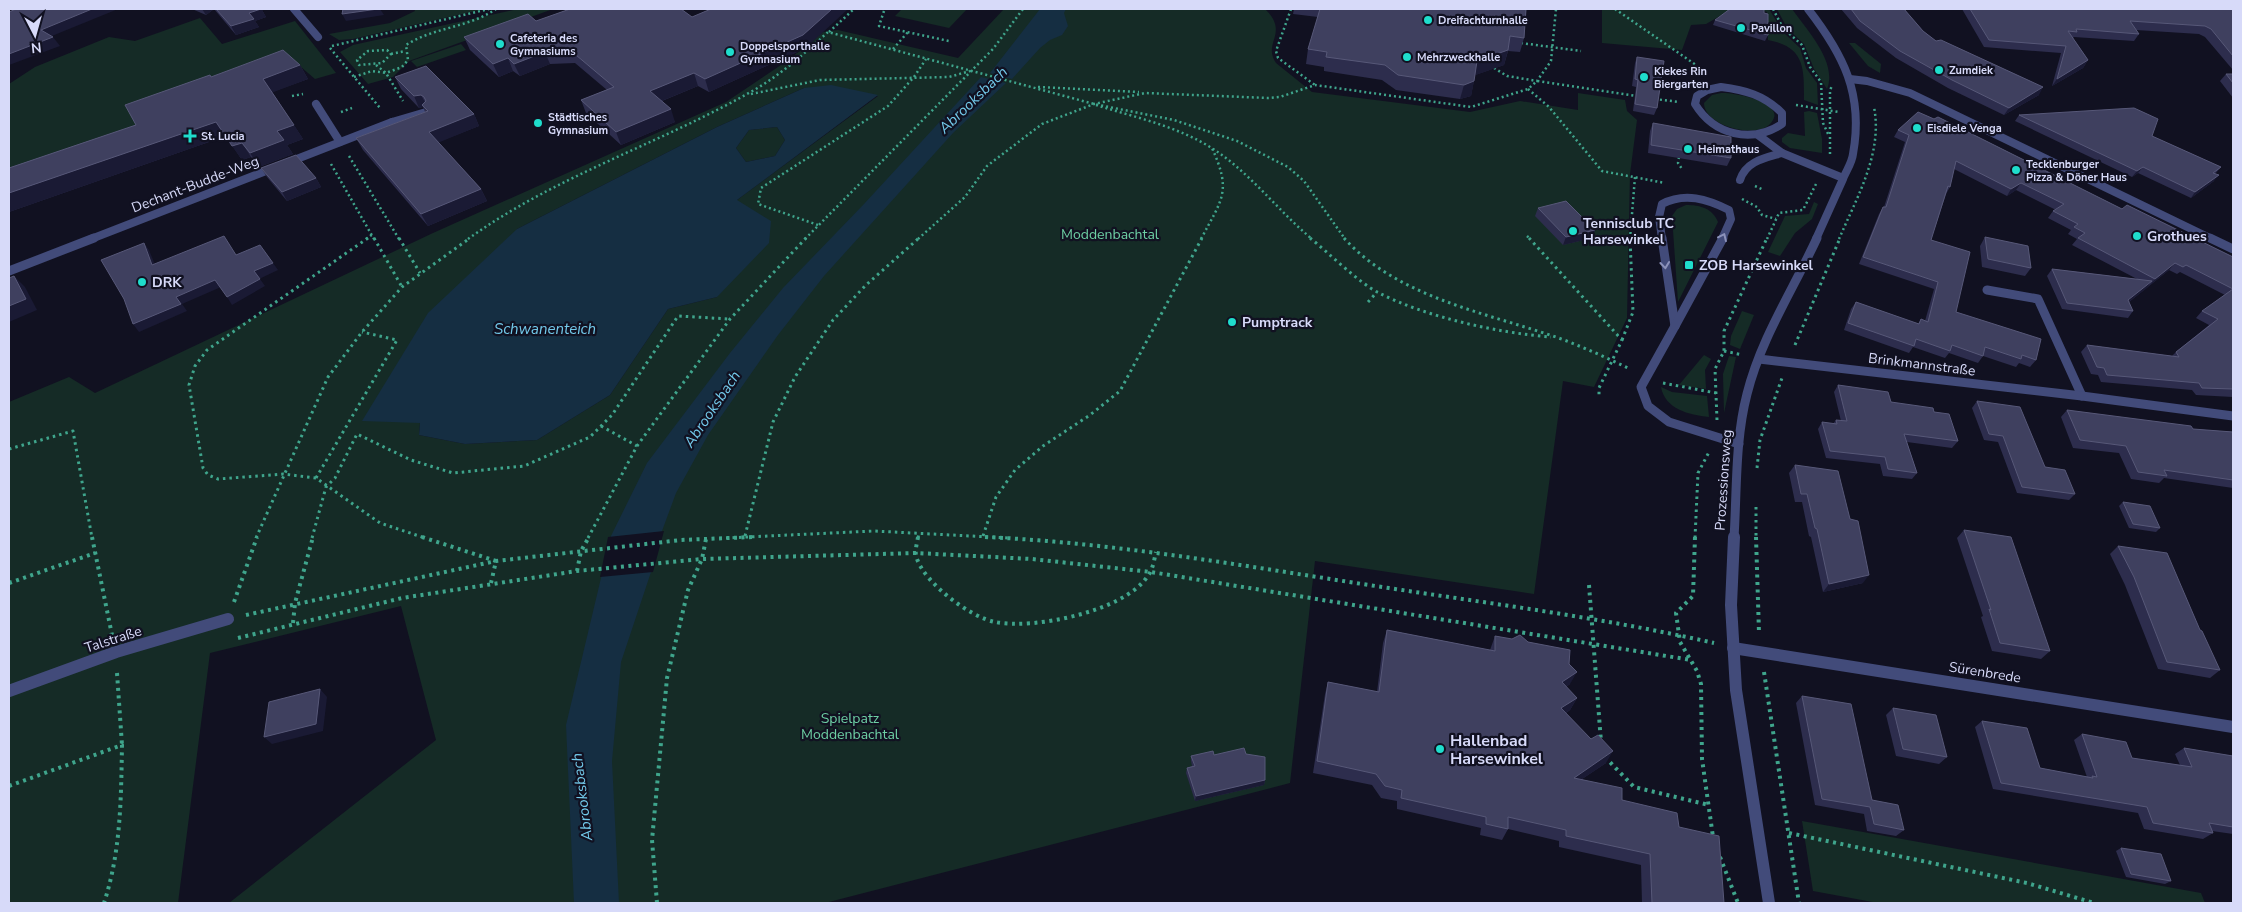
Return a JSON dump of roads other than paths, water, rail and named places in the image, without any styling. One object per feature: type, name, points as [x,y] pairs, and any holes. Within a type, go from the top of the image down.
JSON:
[{"type":"street","points":[[294,9],[318,37]]},
{"type":"street","name":"Prozessionsweg","points":[[1769,903],[1736,690],[1733,648],[1731,605],[1739,444],[1746,394],[1769,332],[1796,284],[1853,156],[1855,136],[1850,79],[1838,49],[1808,9]]},
{"type":"street","points":[[1850,79],[1867,81],[1910,93],[2233,249]]},
{"type":"street","points":[[1758,136],[1772,133],[1782,124],[1782,114],[1771,101],[1756,93],[1721,87],[1707,90],[1697,96],[1695,104],[1704,120],[1714,126],[1729,132],[1758,136],[1782,154],[1842,178]]},
{"type":"street","points":[[316,104],[333,134],[340,142]]},
{"type":"street","name":"Dechant-Budde-Weg","points":[[9,271],[392,122],[426,112]]},
{"type":"street","points":[[1740,180],[1743,170],[1758,160],[1782,154]]},
{"type":"street","points":[[1675,326],[1665,273],[1659,217],[1662,204],[1671,198],[1694,197],[1717,203],[1729,210],[1731,219],[1718,248],[1675,326],[1641,387],[1649,408],[1676,427],[1715,435],[1739,444]]},
{"type":"street","points":[[1987,290],[2038,299],[2082,396]]},
{"type":"street","name":"Brinkmannstraße","points":[[1759,359],[2082,396],[2233,416]]},
{"type":"street","name":"Talstraße","points":[[9,691],[116,652],[228,619]]},
{"type":"street","name":"Sürenbrede","points":[[1733,648],[2233,727]]},
{"type":"water","points":[[1040,9],[1066,9],[1064,13],[1068,26],[1062,35],[1050,40],[1040,48],[1012,79],[990,73]]},
{"type":"water","points":[[981,77],[1006,83],[953,133],[824,276],[778,335],[708,435],[676,493],[662,531],[651,572],[621,662],[612,761],[619,903],[574,903],[566,725],[611,536],[647,463],[730,353],[783,288],[864,204]]},
{"type":"water","name":"Schwanenteich","points":[[831,85],[878,95],[737,200],[771,221],[769,243],[717,297],[668,309],[610,395],[537,440],[465,444],[419,435],[420,423],[362,421],[428,313],[517,229],[717,127],[804,88]],"holes":[[[777,127],[785,140],[775,156],[746,162],[736,148],[749,130]]]},
{"type":"waterway","name":"Abrooksbach","points":[[988,87],[1006,69]]},
{"type":"place","name":"Dreifachturnhalle","points":[[1428,20]]},
{"type":"place","name":"Pavillon","points":[[1741,28]]},
{"type":"place","name":"Cafeteria des Gymnasiums","points":[[500,44]]},
{"type":"place","name":"Doppelsporthalle Gymnasium","points":[[730,52]]},
{"type":"place","name":"Mehrzweckhalle","points":[[1407,57]]},
{"type":"place","name":"Zumdiek","points":[[1939,70]]},
{"type":"place","name":"Kiekes Rin Biergarten","points":[[1644,77]]},
{"type":"place","name":"Städtisches Gymnasium","points":[[538,123]]},
{"type":"place","name":"Eisdiele Venga","points":[[1917,128]]},
{"type":"place","name":"St. Lucia","points":[[190,136]]},
{"type":"place","name":"Heimathaus","points":[[1688,149]]},
{"type":"place","name":"Tecklenburger Pizza & Döner Haus","points":[[2016,170]]},
{"type":"place","name":"Tennisclub TC Harsewinkel","points":[[1573,231]]},
{"type":"place","name":"Grothues","points":[[2137,236]]},
{"type":"place","name":"ZOB Harsewinkel","points":[[1689,265]]},
{"type":"place","name":"DRK","points":[[142,282]]},
{"type":"place","name":"Pumptrack","points":[[1232,322]]},
{"type":"place","name":"Hallenbad Harsewinkel","points":[[1440,749]]},
{"type":"park label","name":"Moddenbachtal","points":[[1110,234]]},
{"type":"park label","name":"Spielpatz Moddenbachtal","points":[[850,726]]}]
